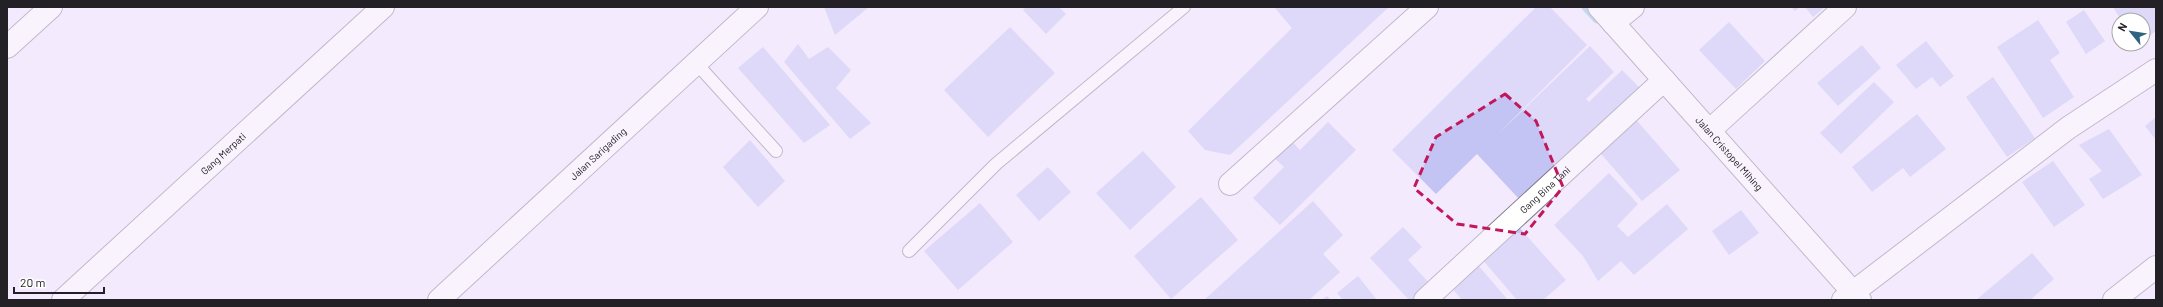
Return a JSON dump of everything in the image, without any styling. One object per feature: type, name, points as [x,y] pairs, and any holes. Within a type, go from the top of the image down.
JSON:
[{"type":"street","points":[[7,47],[51,7]]},
{"type":"street","name":"Gang Merpati","points":[[63,300],[383,7]]},
{"type":"street","name":"Jalan Sarigading","points":[[439,300],[757,7]]},
{"type":"street","points":[[1230,184],[1427,7]]},
{"type":"street","name":"Jalan Cristopel Mihing","points":[[1599,7],[1710,131],[1852,297]]},
{"type":"street","points":[[1613,23],[1632,7]]},
{"type":"street","points":[[1710,131],[1845,7]]},
{"type":"street","points":[[1852,297],[2068,128],[2156,70]]},
{"type":"street","name":"Gang Bina Tani","points":[[1425,300],[1664,80]]},
{"type":"street","points":[[2114,300],[2156,267]]},
{"type":"lane","points":[[909,250],[996,164],[1184,7]]},
{"type":"lane","points":[[696,63],[776,151]]},
{"type":"highlighted area","points":[[1505,94],[1536,121],[1563,187],[1525,234],[1457,224],[1414,188],[1436,137]]},
{"type":"building","points":[[824,7],[869,7],[835,35]]},
{"type":"building","points":[[1026,7],[1059,7],[1066,14],[1046,34],[1023,10]]},
{"type":"building","points":[[1274,7],[1389,7],[1230,155],[1205,150],[1188,131],[1292,28]]},
{"type":"building","points":[[1536,7],[1550,7],[1587,45],[1500,132],[1590,46],[1614,72],[1586,99],[1589,102],[1622,70],[1645,93],[1606,131],[1597,126],[1520,200],[1477,154],[1436,194],[1392,150]]},
{"type":"building","points":[[1791,7],[1800,7],[1795,11]]},
{"type":"building","points":[[1805,7],[1825,7],[1813,17]]},
{"type":"building","points":[[2113,7],[2156,7],[2156,31],[2151,34],[2151,12],[2116,12]]},
{"type":"building","points":[[2084,10],[2105,41],[2086,54],[2066,22]]},
{"type":"building","points":[[2038,20],[2060,53],[2050,60],[2074,97],[2043,118],[1997,47]]},
{"type":"building","points":[[1729,22],[1765,61],[1736,89],[1699,50]]},
{"type":"building","points":[[1010,27],[1055,73],[988,137],[944,90]]},
{"type":"building","points":[[1926,41],[1954,76],[1940,87],[1932,77],[1916,89],[1896,65]]},
{"type":"building","points":[[798,44],[809,59],[828,47],[851,70],[836,88],[871,123],[850,139],[784,62]]},
{"type":"building","points":[[1862,45],[1881,68],[1838,106],[1817,83]]},
{"type":"building","points":[[763,47],[830,125],[804,143],[738,68]]},
{"type":"building","points":[[1993,77],[2035,138],[2007,157],[1966,97]]},
{"type":"building","points":[[1874,82],[1894,102],[1841,154],[1820,133]]},
{"type":"building","points":[[1917,114],[1946,149],[1910,177],[1903,168],[1872,192],[1852,167]]},
{"type":"building","points":[[1632,115],[1680,170],[1642,201],[1596,148]]},
{"type":"building","points":[[2156,117],[2156,140],[2145,126]]},
{"type":"building","points":[[1328,122],[1356,150],[1280,225],[1253,198],[1284,167],[1270,154],[1288,137],[1300,150]]},
{"type":"building","points":[[2109,129],[2142,175],[2103,199],[2089,179],[2102,171],[2079,145]]},
{"type":"building","points":[[750,140],[785,181],[758,207],[723,167]]},
{"type":"building","points":[[1143,151],[1176,187],[1130,230],[1096,193]]},
{"type":"building","points":[[2053,161],[2085,205],[2054,227],[2022,182]]},
{"type":"building","points":[[1048,167],[1071,192],[1039,221],[1016,195]]},
{"type":"building","points":[[1609,173],[1638,204],[1617,226],[1628,237],[1667,204],[1688,229],[1634,275],[1621,261],[1598,281],[1583,256],[1554,225]]},
{"type":"building","points":[[1201,197],[1238,240],[1171,299],[1134,256]]},
{"type":"building","points":[[1313,201],[1343,235],[1323,254],[1340,272],[1309,300],[1204,300]]},
{"type":"building","points":[[980,203],[1013,242],[958,290],[924,251]]},
{"type":"building","points":[[1741,210],[1759,233],[1729,255],[1712,231]]},
{"type":"building","points":[[1518,226],[1566,280],[1543,300],[1517,300],[1481,258]]},
{"type":"building","points":[[1403,227],[1422,247],[1408,260],[1432,286],[1418,300],[1409,300],[1370,258]]},
{"type":"building","points":[[2032,253],[2054,279],[2030,300],[1976,300]]},
{"type":"building","points":[[1477,264],[1508,300],[1462,300],[1451,287]]},
{"type":"building","points":[[1358,276],[1377,300],[1343,300],[1337,293]]},
{"type":"building","points":[[1327,296],[1331,300],[1322,300]]},
{"type":"waterway","points":[[1586,7],[1597,19]]}]
